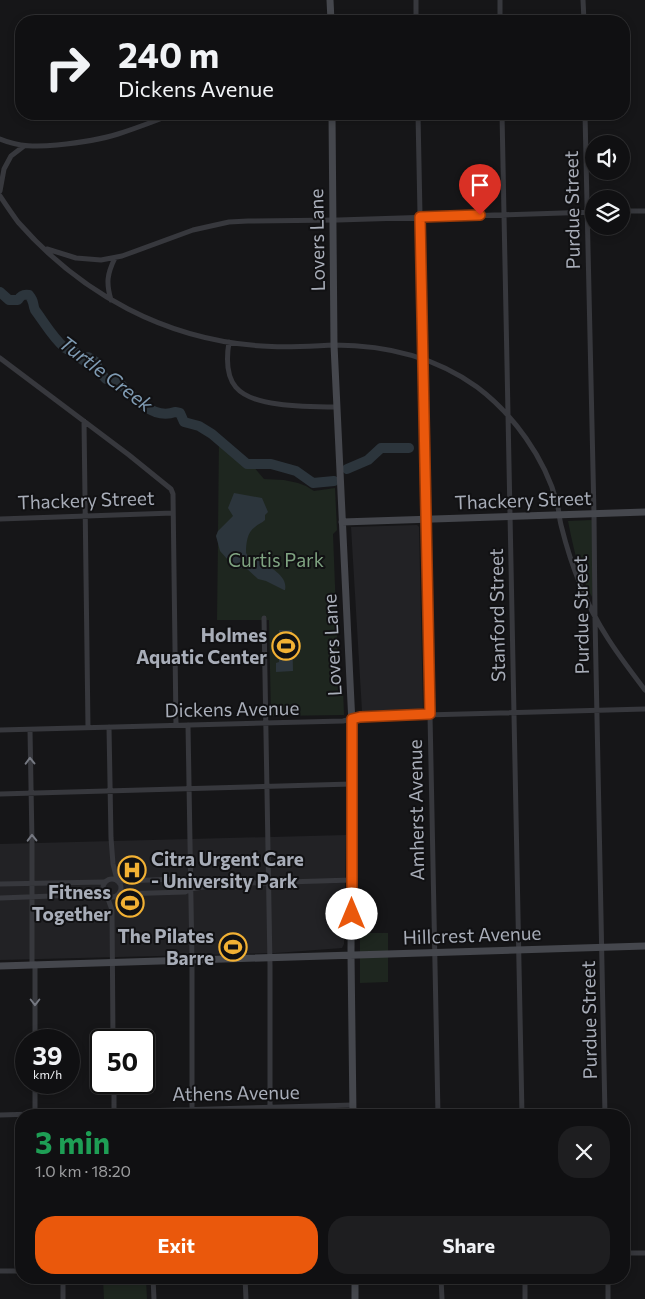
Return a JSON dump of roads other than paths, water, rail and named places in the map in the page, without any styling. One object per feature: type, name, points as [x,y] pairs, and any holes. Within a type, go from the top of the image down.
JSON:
[{"type":"main road","points":[[330,0],[331,15]]},
{"type":"main road","name":"Lovers Lane","points":[[332,120],[334,345],[352,719],[351,955],[353,1109]]},
{"type":"main road","name":"Thackery Street","points":[[342,522],[645,512]]},
{"type":"main road","name":"Hillcrest Avenue","points":[[0,966],[645,946]]},
{"type":"main road","points":[[355,1284],[355,1299]]},
{"type":"street","points":[[416,0],[416,15]]},
{"type":"street","points":[[500,0],[500,15]]},
{"type":"street","points":[[583,0],[584,15]]},
{"type":"street","points":[[0,139],[24,146],[67,144],[118,134],[156,120]]},
{"type":"street","name":"Amherst Avenue","points":[[418,120],[438,1109]]},
{"type":"street","name":"Stanford Street","points":[[502,120],[522,1109]]},
{"type":"street","name":"Purdue Street","points":[[585,120],[587,190]]},
{"type":"street","points":[[0,191],[4,169],[11,156],[24,146]]},
{"type":"street","points":[[0,196],[17,220],[65,268],[93,290],[164,326],[229,342],[277,347],[334,345],[381,347],[423,359],[465,379],[508,415],[542,464],[552,488],[572,563],[586,599],[605,636],[645,690]]},
{"type":"street","points":[[630,211],[645,210]]},
{"type":"street","points":[[43,248],[76,258],[101,260],[115,258],[210,225],[248,221],[585,212]]},
{"type":"street","name":"Purdue Street","points":[[588,235],[605,1109]]},
{"type":"street","points":[[111,300],[108,278],[109,269],[115,258]]},
{"type":"street","points":[[229,342],[227,356],[229,373],[236,386],[245,395],[260,401],[279,404],[337,407]]},
{"type":"street","points":[[0,358],[172,489],[174,514],[176,725]]},
{"type":"street","points":[[84,421],[88,728]]},
{"type":"street","name":"Thackery Street","points":[[0,519],[174,514]]},
{"type":"street","points":[[264,618],[268,786],[270,1107]]},
{"type":"street","name":"Dickens Avenue","points":[[0,730],[343,721],[360,717],[430,714],[645,709]]},
{"type":"street","points":[[188,725],[192,960],[192,1109]]},
{"type":"street","points":[[109,727],[112,864],[121,887],[112,910]]},
{"type":"street","points":[[30,730],[31,897],[35,1029]]},
{"type":"street","points":[[0,794],[352,784]]},
{"type":"street","points":[[112,864],[102,888],[112,910],[113,1029]]},
{"type":"street","points":[[0,884],[106,881],[112,878],[117,880],[183,879],[190,882],[218,884],[352,880]]},
{"type":"street","points":[[0,898],[106,895],[112,897],[118,894],[182,892],[218,884]]},
{"type":"street","points":[[35,1094],[35,1109]]},
{"type":"street","points":[[114,1094],[114,1109]]},
{"type":"street","name":"Athens Avenue","points":[[239,1109],[353,1105]]},
{"type":"street","name":"Athens Avenue","points":[[0,1115],[15,1115]]},
{"type":"street","points":[[630,1254],[645,1253]]},
{"type":"street","points":[[0,1271],[15,1271]]},
{"type":"street","points":[[64,1284],[64,1299]]},
{"type":"street","points":[[153,1284],[154,1299]]},
{"type":"street","points":[[245,1284],[246,1299]]},
{"type":"street","points":[[441,1284],[442,1299]]},
{"type":"street","points":[[525,1284],[525,1299]]},
{"type":"street","points":[[608,1284],[608,1299]]},
{"type":"waterway","name":"Turtle Creek","points":[[0,292],[9,300],[18,300],[23,295],[29,295],[35,310],[53,335],[67,349],[79,354],[83,360],[88,357],[96,362],[99,371],[106,379],[116,379],[135,398],[150,409],[158,413],[180,413],[184,422],[199,426],[212,434],[247,464],[271,464],[296,471],[313,483],[334,481]]},
{"type":"waterway","name":"Turtle Creek","points":[[347,469],[368,460],[381,448],[409,448]]},
{"type":"place","name":"Holmes Aquatic Center","points":[[286,646]]},
{"type":"place","name":"Citra Urgent Care - University Park","points":[[132,870]]},
{"type":"place","name":"Fitness Together","points":[[130,903]]},
{"type":"place","name":"The Pilates Barre","points":[[233,947]]},
{"type":"park label","name":"Curtis Park","points":[[276,560]]}]
